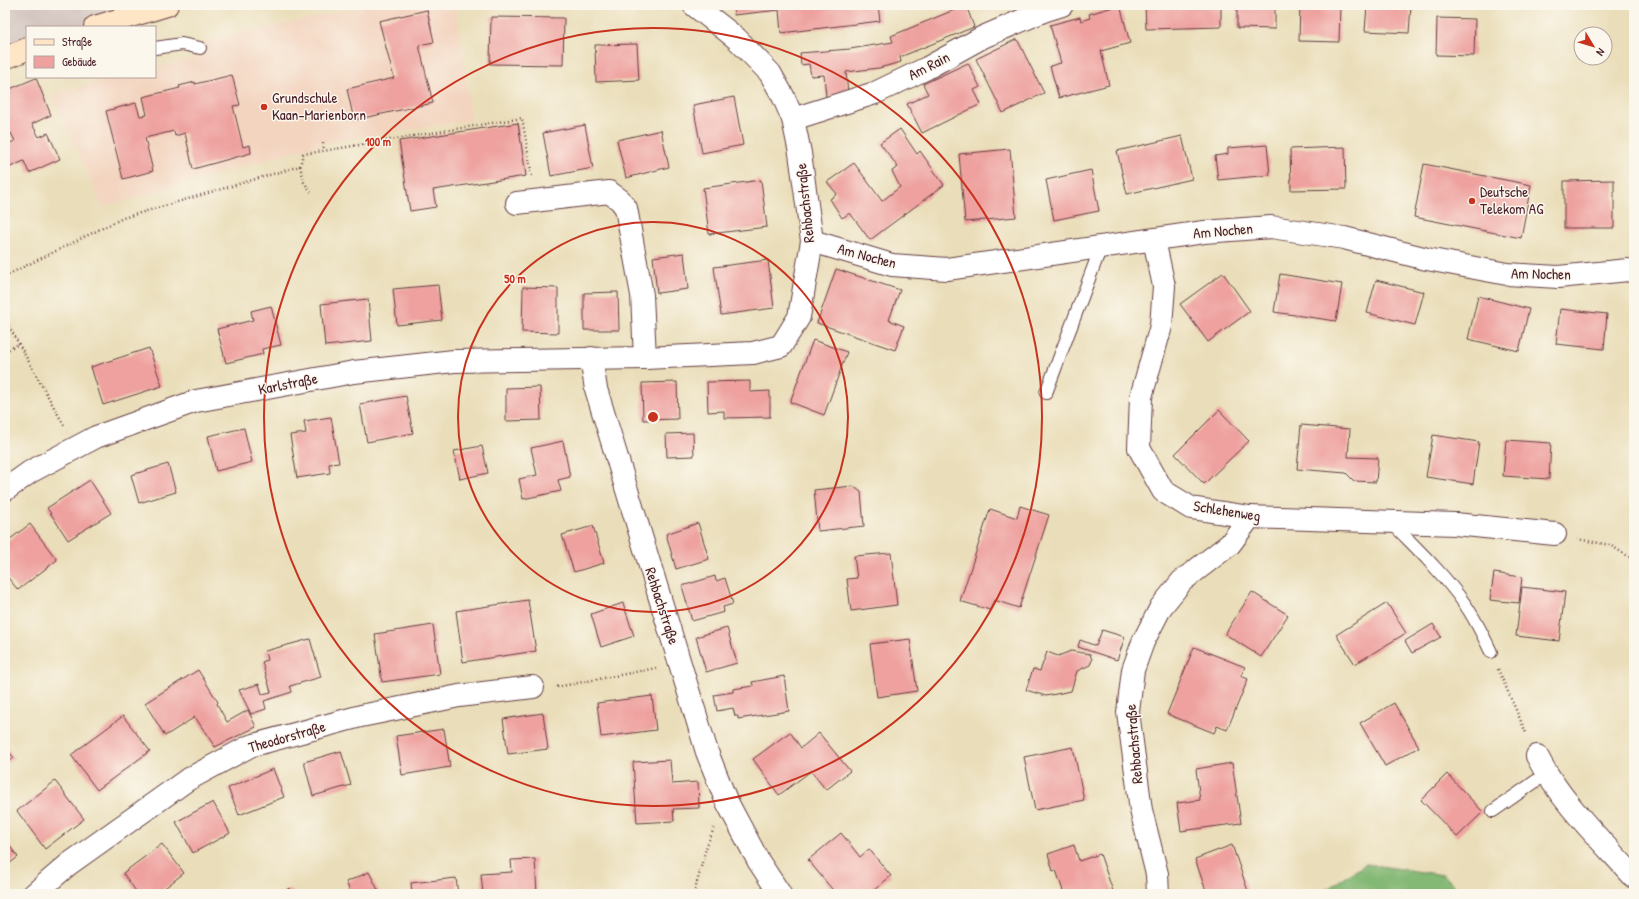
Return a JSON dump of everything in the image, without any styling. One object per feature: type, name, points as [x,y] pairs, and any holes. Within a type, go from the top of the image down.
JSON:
[{"type":"main road","points":[[98,26],[167,5]]},
{"type":"street","name":"Rehbachstraße","points":[[694,5],[736,38],[770,73],[783,96],[793,119],[800,153],[812,241],[799,317],[781,346],[752,354],[645,358],[591,358],[596,389],[707,752],[726,800],[758,862],[780,894]]},
{"type":"street","name":"Am Rain","points":[[793,119],[875,93],[927,68],[983,37],[1062,5]]},
{"type":"street","points":[[527,202],[609,192],[620,200],[626,208],[642,295],[645,358]]},
{"type":"street","name":"Am Nochen","points":[[812,241],[892,265],[947,269],[1204,232],[1271,227],[1344,238],[1427,259],[1507,274],[1558,277],[1628,270],[1634,272]]},
{"type":"street","name":"Schlehenweg","points":[[1154,240],[1164,286],[1161,326],[1141,397],[1139,448],[1163,491],[1191,508],[1250,517],[1455,524],[1555,534]]},
{"type":"street","name":"Karlstraße","points":[[5,490],[30,472],[96,437],[196,401],[354,372],[454,361],[591,358]]},
{"type":"street","name":"Rehbachstraße","points":[[1158,894],[1157,874],[1141,810],[1128,712],[1133,670],[1143,642],[1161,607],[1182,581],[1230,544],[1250,517]]},
{"type":"street","name":"Theodorstraße","points":[[34,894],[69,864],[187,780],[250,746],[361,716],[459,696],[533,687]]},
{"type":"street","points":[[1541,765],[1568,802],[1634,877]]},
{"type":"lane","points":[[156,48],[182,44],[200,48]]},
{"type":"lane","points":[[1046,393],[1101,247]]},
{"type":"lane","points":[[1391,522],[1442,575],[1464,603],[1491,652]]},
{"type":"lane","points":[[1493,811],[1541,765]]},
{"type":"path","points":[[311,192],[304,182],[300,166],[304,154],[522,118],[527,202]]},
{"type":"path","points":[[323,143],[324,150]]},
{"type":"path","points":[[5,276],[123,218],[300,166]]},
{"type":"path","points":[[5,319],[76,447]]},
{"type":"path","points":[[5,351],[19,344]]},
{"type":"path","points":[[1555,534],[1610,546],[1634,560]]},
{"type":"path","points":[[1491,652],[1541,765]]},
{"type":"path","points":[[533,687],[551,688],[680,663]]},
{"type":"path","points":[[694,894],[706,848],[716,824]]},
{"type":"shaded area","points":[[5,5],[140,5],[88,26],[26,26],[26,51],[5,60]]},
{"type":"shaded area","name":"Grundschule Kaan-Marienborn","points":[[372,5],[456,5],[471,120],[323,143],[103,207],[52,94],[116,78],[156,78],[156,68],[195,58],[205,41]]},
{"type":"green space","points":[[1366,864],[1443,875],[1463,894],[1319,894]]},
{"type":"building","points":[[733,5],[878,5],[880,21],[781,33],[779,10],[734,15]]},
{"type":"building","points":[[966,5],[974,27],[900,57],[901,62],[879,68],[846,72],[848,94],[826,97],[824,75],[811,76],[809,64],[801,65],[800,53],[850,49],[893,42],[891,36]]},
{"type":"building","points":[[1120,5],[1130,43],[1101,51],[1109,85],[1059,98],[1050,66],[1061,63],[1050,25],[1080,17],[1081,21],[1090,18],[1089,14]]},
{"type":"building","points":[[1145,5],[1221,5],[1221,27],[1146,29]]},
{"type":"building","points":[[1237,5],[1275,5],[1275,29],[1237,28]]},
{"type":"building","points":[[1300,5],[1340,6],[1339,42],[1299,41]]},
{"type":"building","points":[[1367,5],[1411,5],[1409,33],[1365,31]]},
{"type":"building","points":[[427,10],[434,42],[419,45],[433,103],[354,120],[347,89],[394,78],[379,21]]},
{"type":"building","points":[[491,17],[564,18],[563,65],[490,64]]},
{"type":"building","points":[[1437,18],[1475,19],[1474,56],[1436,55]]},
{"type":"building","points":[[1017,39],[1044,93],[1003,113],[976,59]]},
{"type":"building","points":[[637,44],[639,80],[596,82],[595,45]]},
{"type":"building","points":[[968,63],[980,87],[974,90],[981,104],[922,133],[907,104],[928,94],[923,84]]},
{"type":"building","points":[[232,75],[240,105],[233,106],[243,147],[250,145],[251,153],[193,169],[185,133],[175,136],[174,131],[145,138],[153,171],[123,179],[106,111],[136,103],[140,116],[147,115],[143,97],[180,88],[179,86],[195,82],[195,84]]},
{"type":"building","points":[[36,78],[51,115],[32,124],[39,137],[48,133],[60,159],[29,173],[24,161],[8,168],[5,161],[5,145],[15,141],[11,133],[5,135],[5,91]]},
{"type":"building","points":[[734,97],[743,145],[702,153],[693,105]]},
{"type":"building","points":[[518,123],[526,176],[433,190],[436,207],[410,211],[399,141]]},
{"type":"building","points":[[585,125],[593,168],[551,176],[543,133]]},
{"type":"building","points":[[900,129],[917,154],[920,151],[944,185],[870,240],[850,213],[842,218],[830,199],[837,194],[827,182],[854,163],[882,201],[900,187],[892,171],[898,167],[880,143]]},
{"type":"building","points":[[661,130],[669,167],[626,178],[617,140]]},
{"type":"building","points":[[1182,136],[1192,179],[1127,194],[1117,151]]},
{"type":"building","points":[[1267,145],[1270,175],[1218,180],[1215,156],[1228,154],[1228,148]]},
{"type":"building","points":[[1345,147],[1346,189],[1291,190],[1290,149]]},
{"type":"building","points":[[1010,149],[1016,217],[965,222],[959,154]]},
{"type":"building","name":"Deutsche Telekom AG","points":[[1424,164],[1531,185],[1521,238],[1414,217]]},
{"type":"building","points":[[1091,170],[1099,211],[1054,220],[1046,180]]},
{"type":"building","points":[[761,180],[767,227],[709,234],[703,188]]},
{"type":"building","points":[[1614,180],[1614,228],[1564,228],[1564,181]]},
{"type":"building","points":[[684,253],[688,289],[657,293],[653,257]]},
{"type":"building","points":[[768,260],[774,308],[721,315],[714,267]]},
{"type":"building","points":[[836,269],[900,290],[889,320],[904,326],[895,350],[817,323]]},
{"type":"building","points":[[1223,273],[1250,311],[1208,342],[1180,304]]},
{"type":"building","points":[[1280,274],[1342,284],[1336,321],[1274,312]]},
{"type":"building","points":[[1376,280],[1424,292],[1415,325],[1367,313]]},
{"type":"building","points":[[438,285],[442,320],[397,325],[393,289]]},
{"type":"building","points":[[523,287],[558,288],[558,333],[522,332]]},
{"type":"building","points":[[618,292],[619,330],[584,330],[584,293]]},
{"type":"building","points":[[1478,296],[1529,309],[1519,351],[1468,339]]},
{"type":"building","points":[[368,299],[372,341],[325,346],[321,304]]},
{"type":"building","points":[[271,306],[281,345],[262,349],[263,354],[226,363],[217,329],[253,320],[251,311]]},
{"type":"building","points":[[1560,309],[1607,314],[1604,349],[1556,344]]},
{"type":"building","points":[[813,340],[847,352],[824,415],[790,402]]},
{"type":"building","points":[[149,348],[162,386],[103,405],[91,367]]},
{"type":"building","points":[[750,381],[750,392],[770,391],[770,417],[724,418],[724,411],[708,412],[707,382]]},
{"type":"building","points":[[677,382],[678,419],[643,420],[642,383]]},
{"type":"building","points":[[540,387],[541,420],[506,421],[506,388]]},
{"type":"building","points":[[406,396],[413,433],[367,442],[360,404]]},
{"type":"building","points":[[1219,410],[1249,441],[1204,484],[1175,454]]},
{"type":"building","points":[[331,417],[339,463],[329,464],[330,473],[297,478],[290,435],[306,433],[304,421]]},
{"type":"building","points":[[1301,425],[1350,429],[1348,457],[1378,458],[1376,482],[1354,481],[1346,473],[1297,469]]},
{"type":"building","points":[[244,428],[252,462],[216,471],[208,436]]},
{"type":"building","points":[[693,433],[694,456],[667,457],[666,434]]},
{"type":"building","points":[[1433,435],[1479,442],[1473,484],[1426,477]]},
{"type":"building","points":[[1506,440],[1551,443],[1549,479],[1503,476]]},
{"type":"building","points":[[563,441],[570,477],[558,480],[561,491],[523,499],[519,479],[537,475],[531,448]]},
{"type":"building","points":[[482,446],[488,473],[460,479],[454,451]]},
{"type":"building","points":[[168,464],[176,492],[139,503],[131,475]]},
{"type":"building","points":[[90,480],[111,513],[68,540],[47,508]]},
{"type":"building","points":[[853,486],[861,492],[864,526],[818,531],[814,490]]},
{"type":"building","points":[[1020,506],[1049,515],[1019,608],[994,600],[990,610],[960,601],[990,509],[1017,518]]},
{"type":"building","points":[[698,523],[709,559],[676,569],[666,534]]},
{"type":"building","points":[[30,524],[57,560],[18,590],[5,574],[5,543]]},
{"type":"building","points":[[593,526],[604,563],[574,572],[562,535]]},
{"type":"building","points":[[891,553],[897,605],[851,611],[847,579],[857,578],[854,556]]},
{"type":"building","points":[[1494,573],[1522,577],[1519,603],[1490,600]]},
{"type":"building","points":[[715,576],[716,581],[725,578],[733,604],[723,607],[724,612],[692,621],[682,586]]},
{"type":"building","points":[[1522,587],[1565,592],[1559,641],[1516,636]]},
{"type":"building","points":[[1252,592],[1288,615],[1261,657],[1225,634]]},
{"type":"building","points":[[528,600],[536,651],[463,662],[456,611]]},
{"type":"building","points":[[623,603],[634,636],[601,647],[591,614]]},
{"type":"building","points":[[1387,603],[1406,633],[1355,664],[1336,635]]},
{"type":"building","points":[[1433,624],[1441,637],[1412,653],[1405,641]]},
{"type":"building","points":[[433,625],[440,674],[382,682],[375,634]]},
{"type":"building","points":[[727,628],[737,663],[706,672],[696,637]]},
{"type":"building","points":[[1102,630],[1125,637],[1117,660],[1078,647],[1080,640],[1096,646]]},
{"type":"building","points":[[310,639],[321,677],[290,686],[292,692],[264,701],[266,709],[251,714],[239,690],[259,684],[262,694],[271,692],[262,662],[267,660],[265,651]]},
{"type":"building","points":[[910,639],[917,691],[877,697],[870,644]]},
{"type":"building","points":[[1194,647],[1245,667],[1241,676],[1248,679],[1227,730],[1217,726],[1214,733],[1167,714]]},
{"type":"building","points":[[1071,651],[1090,654],[1092,660],[1090,665],[1077,671],[1071,691],[1046,696],[1026,690],[1033,669],[1040,671],[1047,652],[1058,656]]},
{"type":"building","points":[[198,670],[218,702],[217,704],[227,722],[248,710],[256,727],[215,747],[195,717],[165,736],[145,703]]},
{"type":"building","points":[[784,676],[789,711],[738,719],[738,716],[735,716],[733,708],[717,711],[714,695],[733,692],[733,689],[753,686],[752,682]]},
{"type":"building","points":[[652,696],[656,730],[601,737],[597,703]]},
{"type":"building","points":[[1394,703],[1419,747],[1385,766],[1360,723]]},
{"type":"building","points":[[543,713],[548,749],[508,754],[503,719]]},
{"type":"building","points":[[123,716],[150,751],[97,790],[71,755]]},
{"type":"building","points":[[444,729],[450,767],[402,775],[396,736]]},
{"type":"building","points":[[790,732],[801,748],[819,733],[850,771],[826,790],[811,771],[779,795],[753,759]]},
{"type":"building","points":[[5,746],[14,758],[5,764]]},
{"type":"building","points":[[1073,747],[1084,800],[1035,810],[1024,757]]},
{"type":"building","points":[[341,751],[351,785],[313,796],[304,762]]},
{"type":"building","points":[[670,760],[672,784],[698,782],[699,808],[673,809],[674,821],[637,823],[633,762]]},
{"type":"building","points":[[1232,763],[1241,823],[1181,831],[1177,803],[1200,800],[1196,769]]},
{"type":"building","points":[[273,769],[284,797],[239,815],[228,788]]},
{"type":"building","points":[[1447,774],[1483,812],[1457,837],[1421,800]]},
{"type":"building","points":[[55,781],[84,819],[45,849],[17,811]]},
{"type":"building","points":[[213,802],[230,833],[193,853],[176,822]]},
{"type":"building","points":[[841,833],[860,857],[869,849],[891,876],[869,894],[836,894],[808,860]]},
{"type":"building","points":[[5,840],[18,857],[5,867]]},
{"type":"building","points":[[162,844],[184,873],[157,894],[138,894],[123,873]]},
{"type":"building","points":[[1074,845],[1079,861],[1100,854],[1114,894],[1064,894],[1056,870],[1053,871],[1048,854]]},
{"type":"building","points":[[1232,845],[1249,894],[1207,894],[1195,859]]},
{"type":"building","points":[[535,859],[537,894],[483,894],[481,874],[512,872],[511,860]]},
{"type":"building","points":[[369,872],[380,894],[343,894],[350,891],[346,882]]},
{"type":"building","points":[[456,878],[458,894],[412,894],[411,883]]},
{"type":"building","points":[[289,888],[294,894],[282,894]]},
{"type":"place","name":"Grundschule Kaan-Marienborn","points":[[264,107]]},
{"type":"place","name":"Deutsche Telekom AG","points":[[1472,201]]}]
